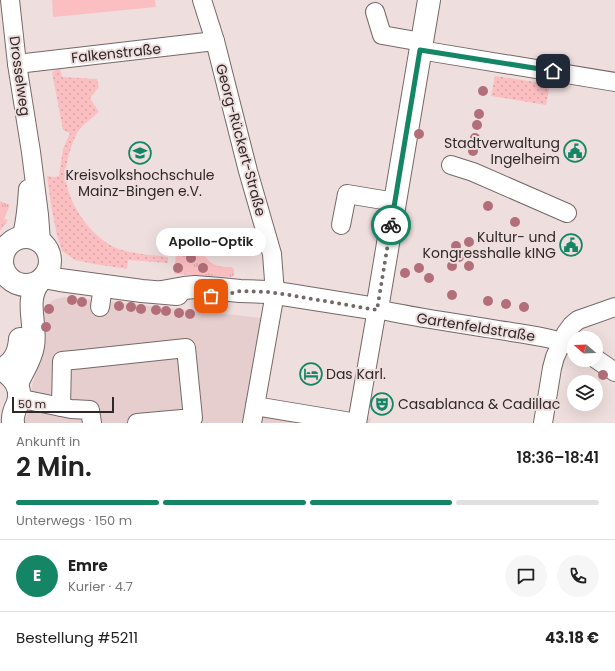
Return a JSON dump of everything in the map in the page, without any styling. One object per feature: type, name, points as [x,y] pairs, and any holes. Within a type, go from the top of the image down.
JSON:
[{"type":"main road","points":[[22,263],[103,286],[142,292],[162,292],[195,287],[275,293],[377,310],[429,0]]},
{"type":"main road","points":[[0,370],[13,361],[19,347],[20,334],[18,297],[22,263]]},
{"type":"main road","points":[[13,407],[23,371],[30,359],[34,337],[32,301],[34,290],[22,263]]},
{"type":"main road","points":[[0,370],[10,375],[13,407]]},
{"type":"street","name":"Drosselweg","points":[[10,0],[17,64],[39,215],[22,263]]},
{"type":"street","name":"Georg-Rückert-Straße","points":[[202,0],[215,41],[248,171],[272,254],[275,293],[254,415]]},
{"type":"street","points":[[374,12],[382,35],[421,46],[615,82]]},
{"type":"street","name":"Falkenstraße","points":[[17,64],[215,41]]},
{"type":"street","points":[[452,165],[473,172],[567,213]]},
{"type":"street","points":[[341,226],[347,194],[395,202]]},
{"type":"street","points":[[100,307],[103,286]]},
{"type":"street","points":[[568,331],[578,320],[615,307]]},
{"type":"street","points":[[254,415],[357,423],[377,310]]},
{"type":"street","name":"Gartenfeldstraße","points":[[377,310],[538,336],[567,344]]},
{"type":"street","points":[[543,423],[552,368],[556,357],[567,345]]},
{"type":"street","points":[[61,407],[62,361],[186,348],[193,418],[137,423]]},
{"type":"street","points":[[603,364],[615,372]]},
{"type":"street","points":[[13,407],[28,400],[71,409],[90,410],[92,423]]},
{"type":"shaded area","points":[[65,297],[262,318],[265,403],[371,418],[370,423],[25,423],[24,420],[30,409],[32,401],[32,385],[43,352],[42,315],[44,308],[52,301]]},
{"type":"green space","points":[[52,0],[155,0],[156,7],[53,17]]},
{"type":"green space","points":[[60,68],[62,77],[97,79],[99,87],[90,98],[99,112],[77,133],[70,150],[67,163],[66,180],[68,190],[76,209],[89,228],[105,242],[114,247],[127,251],[168,257],[168,263],[128,260],[127,269],[75,260],[62,251],[52,211],[47,176],[59,176],[63,149],[70,133],[63,130],[52,72]]},
{"type":"green space","points":[[495,76],[550,84],[546,105],[491,96]]},
{"type":"green space","points":[[0,201],[10,205],[4,219],[8,220],[0,231]]},
{"type":"green space","points":[[194,241],[201,243],[202,250],[207,259],[215,265],[232,267],[234,270],[234,275],[232,277],[174,274],[176,253]]},
{"type":"way so far","points":[[211,296],[224,295],[240,291],[268,292],[377,310],[391,225]]},
{"type":"place","name":"Stadtverwaltung Ingelheim","points":[[575,151]]},
{"type":"place","name":"Kreisvolkshochschule Mainz-Bingen e.V.","points":[[140,153]]},
{"type":"place","name":"Kultur- und Kongresshalle kING","points":[[571,245]]},
{"type":"place","name":"Apollo-Optik","points":[[211,296]]},
{"type":"place","name":"Das Karl.","points":[[311,374]]},
{"type":"place","name":"Casablanca & Cadillac","points":[[382,404]]},
{"type":"route","points":[[391,225],[420,50],[553,71]]}]
